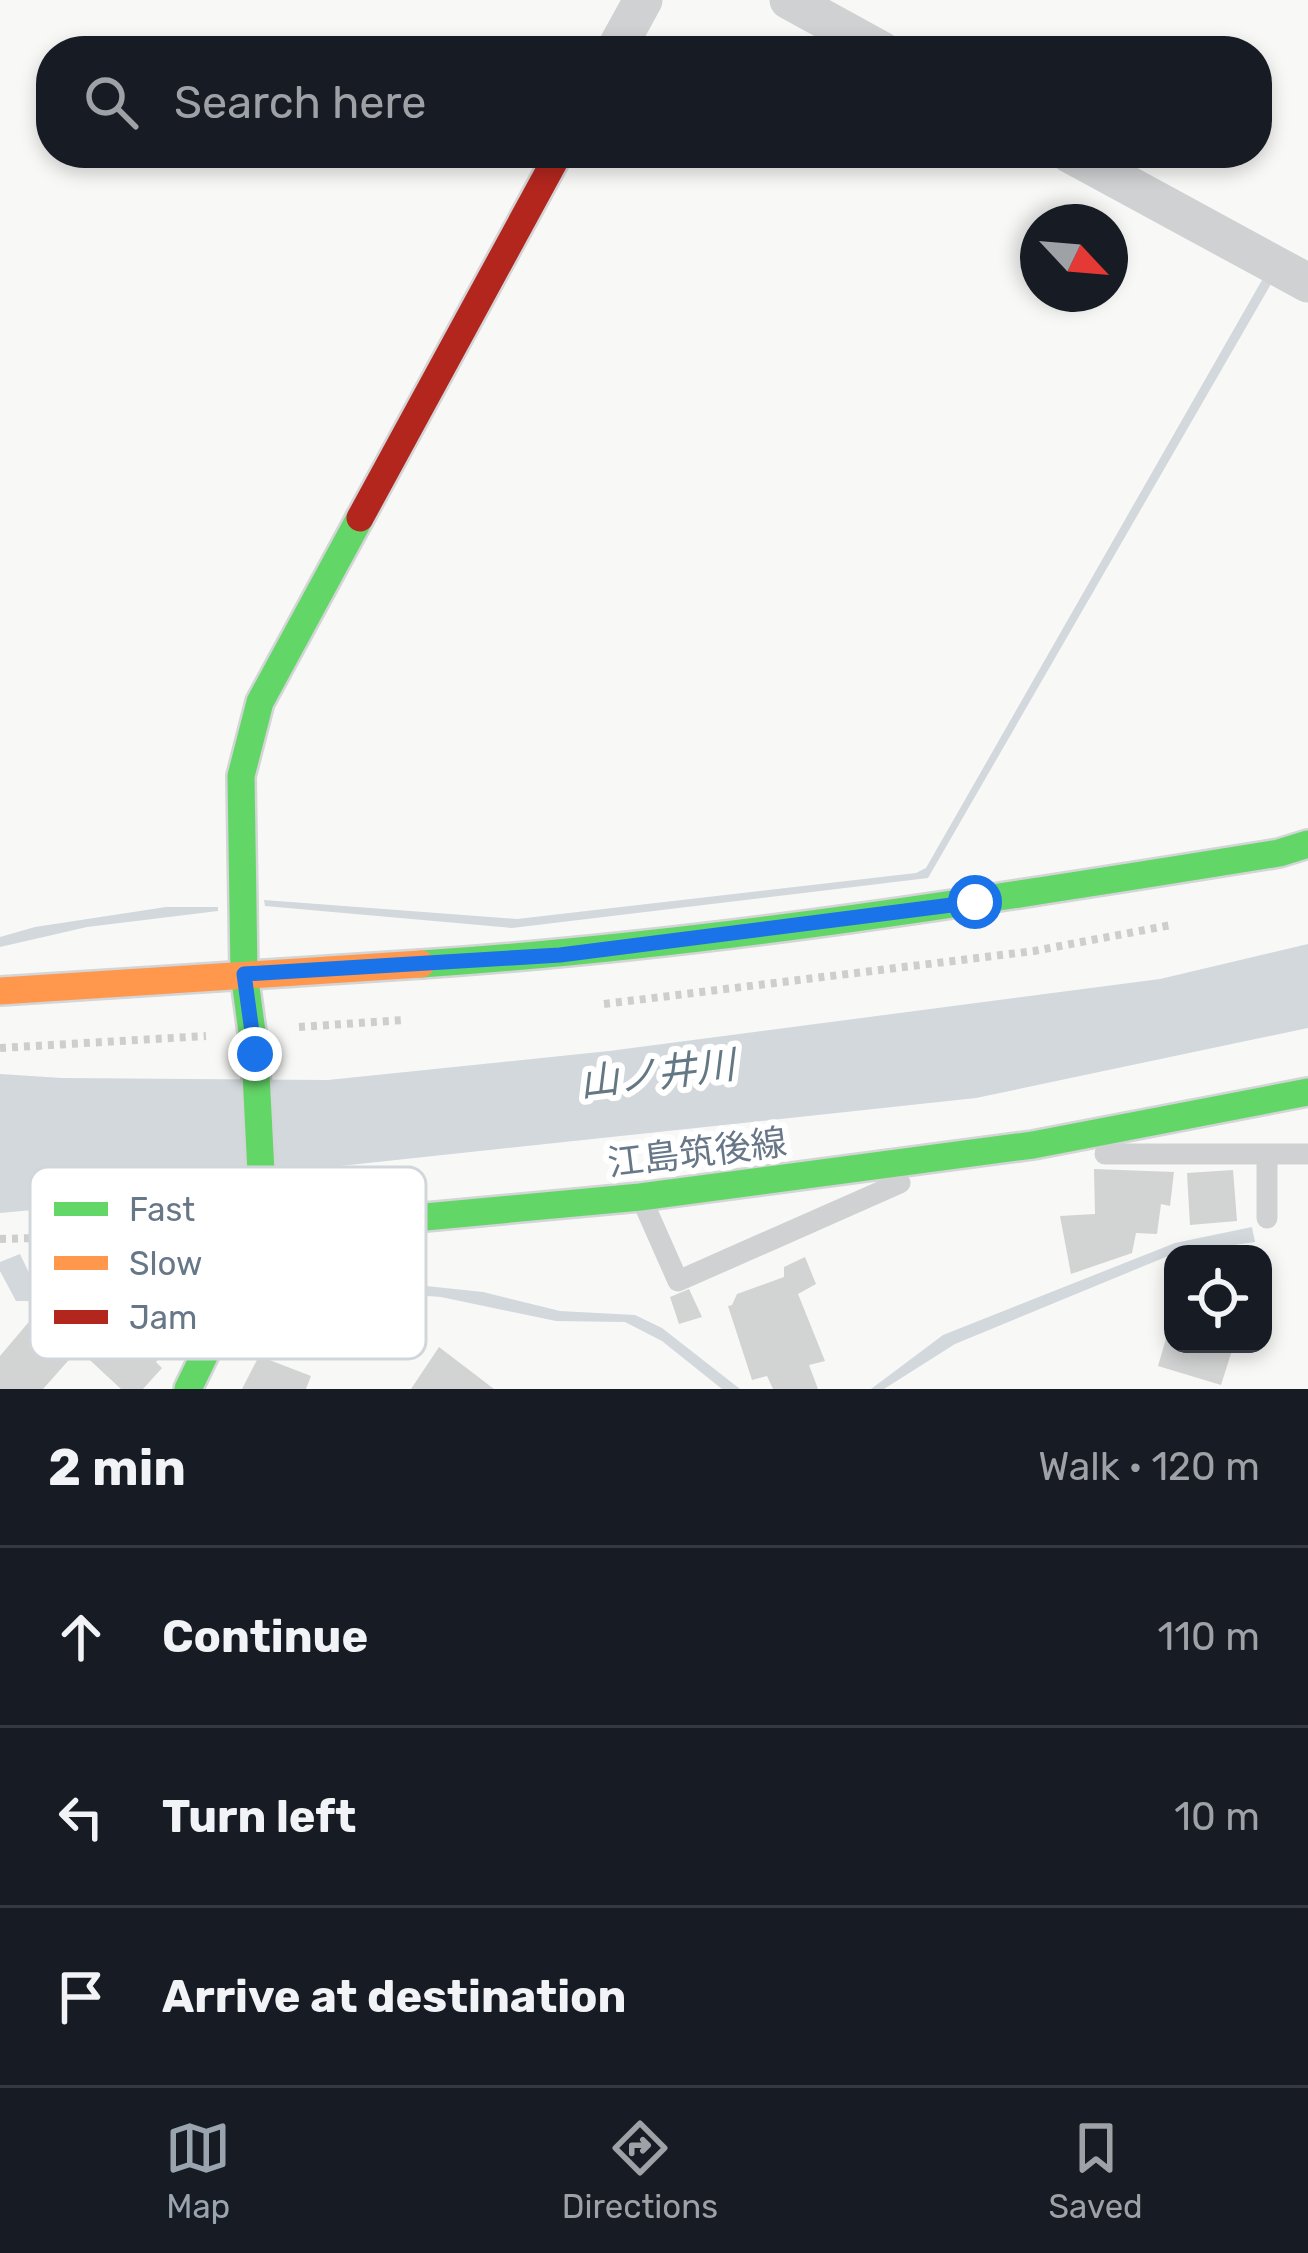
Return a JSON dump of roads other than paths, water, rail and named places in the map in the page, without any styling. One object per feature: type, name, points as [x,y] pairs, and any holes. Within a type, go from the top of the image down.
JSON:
[{"type":"street","points":[[623,36],[643,0]]},
{"type":"street","points":[[788,0],[854,36]]},
{"type":"street","points":[[262,1167],[254,1042],[244,974],[241,776],[260,702],[551,168]]},
{"type":"street","points":[[1097,168],[1308,283]]},
{"type":"street","points":[[0,991],[560,955],[975,902],[1279,854],[1308,844]]},
{"type":"street","name":"江島筑後線","points":[[426,1217],[640,1197],[1033,1145],[1308,1092]]},
{"type":"street","points":[[188,1389],[203,1359]]},
{"type":"lane","points":[[640,1197],[678,1281],[969,1153],[1308,1154]]},
{"type":"lane","points":[[1267,1156],[1267,1218]]},
{"type":"water","points":[[1262,280],[1271,284],[928,878],[512,928],[265,906],[264,900],[517,919],[916,873],[926,868]]},
{"type":"water","points":[[166,907],[218,907],[218,911],[87,927],[0,947],[0,937],[35,927]]},
{"type":"water","name":"山ノ井川","points":[[1308,944],[1308,1028],[976,1098],[331,1167],[30,1167],[30,1210],[0,1213],[0,1074],[328,1080],[609,1051],[1160,979]]},
{"type":"water","points":[[1252,1227],[1255,1242],[1170,1245]]},
{"type":"water","points":[[1164,1247],[1164,1258],[955,1344],[884,1389],[871,1389],[943,1335]]},
{"type":"water","points":[[20,1254],[30,1275],[30,1301],[16,1301],[0,1262]]},
{"type":"water","points":[[426,1286],[483,1292],[560,1311],[635,1315],[662,1328],[740,1389],[722,1389],[662,1341],[625,1322],[556,1321],[426,1296]]}]
